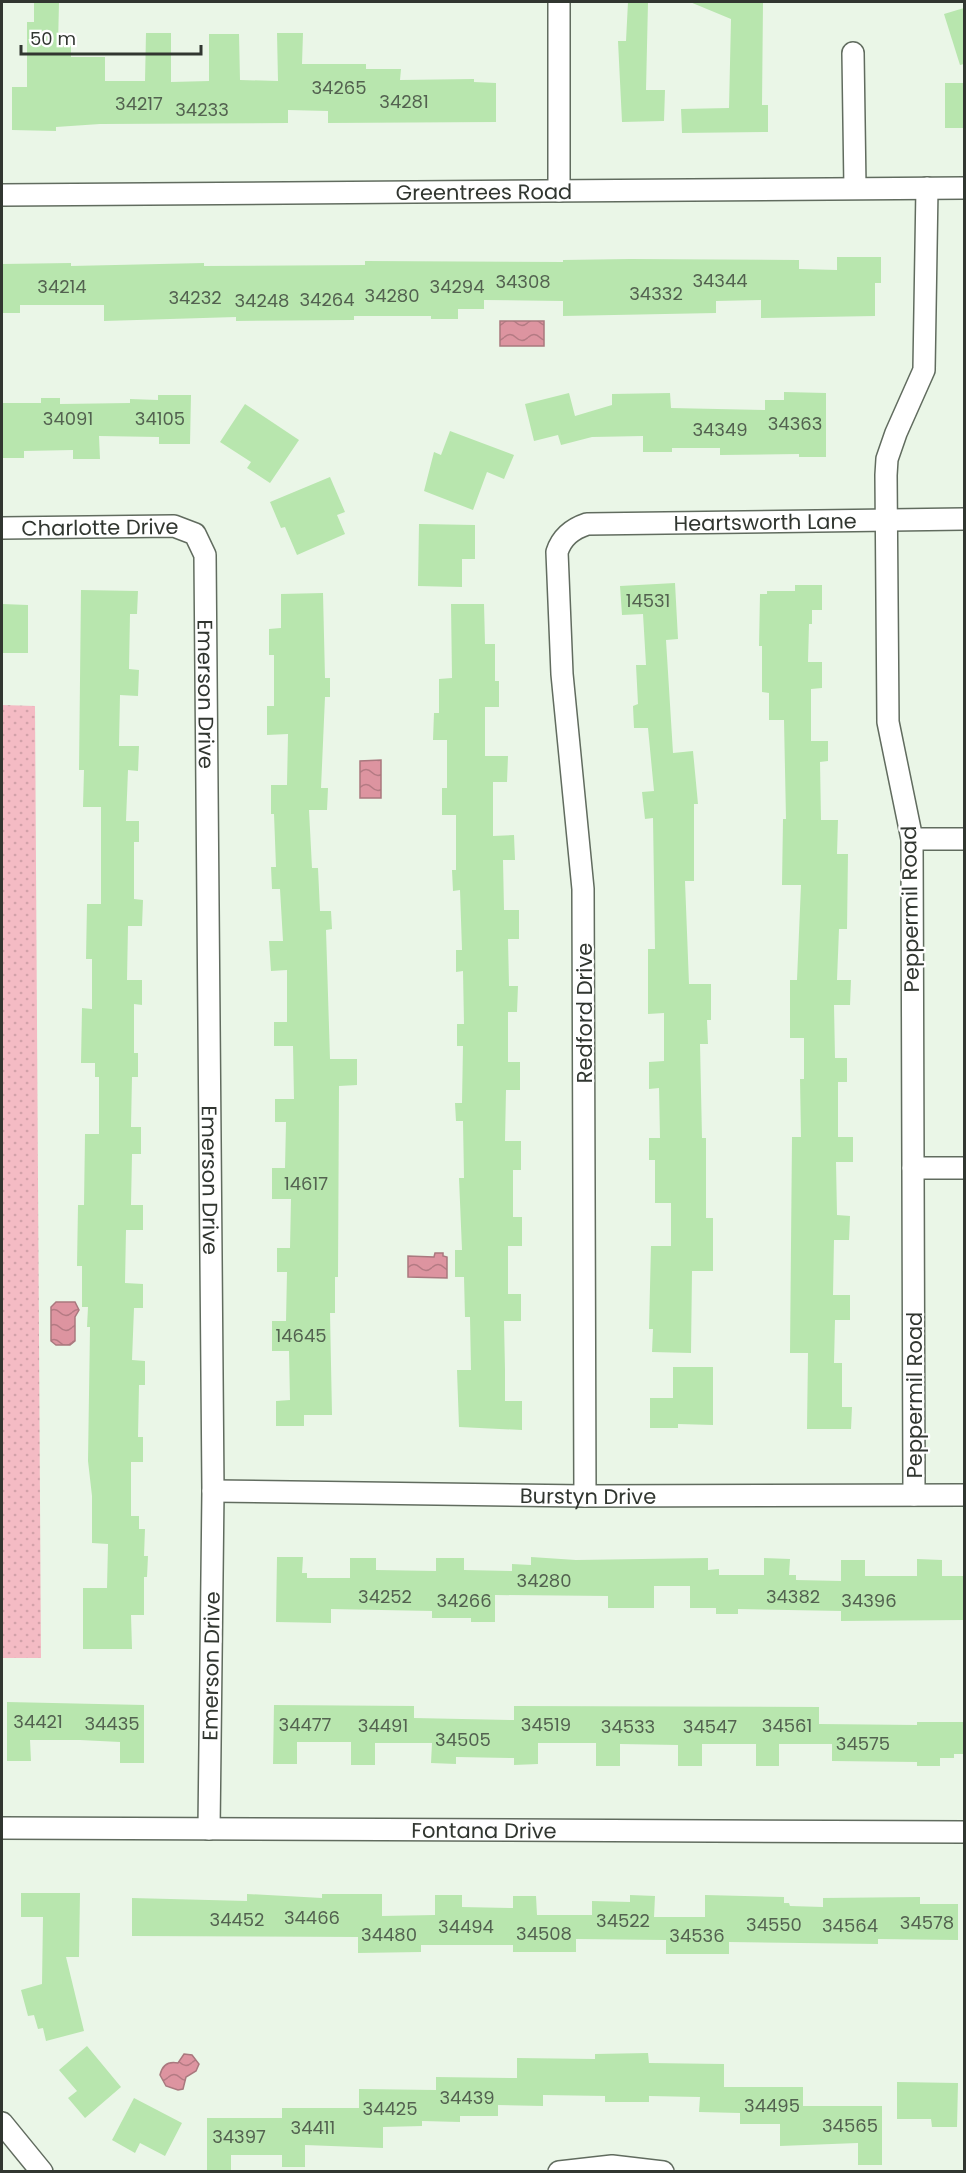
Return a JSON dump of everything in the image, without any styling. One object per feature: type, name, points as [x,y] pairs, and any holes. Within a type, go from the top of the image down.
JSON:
[{"type":"street","points":[[559,2],[559,191]]},
{"type":"street","points":[[853,53],[855,188]]},
{"type":"street","name":"Peppermil Road","points":[[914,1496],[912,839],[888,722],[886,520],[887,459],[924,370],[927,188]]},
{"type":"street","name":"Greentrees Road","points":[[2,195],[964,188]]},
{"type":"street","name":"Heartsworth Lane","points":[[568,534],[587,524],[964,519]]},
{"type":"street","name":"Charlotte Drive","points":[[2,528],[174,526],[195,534]]},
{"type":"street","name":"Emerson Drive","points":[[195,534],[205,555],[213,1491],[209,1829]]},
{"type":"street","name":"Redford Drive","points":[[568,534],[560,542],[557,552],[562,674],[583,889],[585,1496]]},
{"type":"street","points":[[912,839],[964,839]]},
{"type":"street","points":[[913,1167],[964,1168]]},
{"type":"street","name":"Burstyn Drive","points":[[213,1491],[585,1496],[964,1495]]},
{"type":"street","name":"Fontana Drive","points":[[2,1828],[964,1832]]},
{"type":"street","points":[[2,2123],[42,2172]]},
{"type":"street","points":[[559,2172],[612,2166],[663,2172]]},
{"type":"shaded area","points":[[2,705],[35,706],[41,1658],[2,1658]]},
{"type":"water","points":[[500,321],[544,321],[544,346],[500,346]]},
{"type":"water","points":[[381,760],[381,798],[360,798],[360,761]]},
{"type":"water","points":[[435,1253],[443,1253],[443,1256],[447,1257],[447,1278],[408,1277],[408,1256],[434,1257]]},
{"type":"water","points":[[56,1302],[75,1302],[79,1310],[75,1317],[75,1341],[70,1345],[56,1345],[51,1341],[51,1307]]},
{"type":"water","points":[[184,2054],[192,2055],[199,2064],[196,2071],[186,2077],[183,2089],[178,2090],[166,2086],[160,2075],[162,2069],[168,2064],[178,2063]]},
{"type":"building","points":[[34,2],[59,2],[58,46],[71,46],[71,57],[105,57],[105,81],[145,81],[146,33],[171,33],[171,82],[209,81],[209,34],[239,34],[240,80],[278,81],[277,33],[303,33],[302,64],[366,64],[366,69],[401,69],[400,80],[474,79],[474,82],[496,83],[496,122],[328,123],[328,111],[288,110],[288,123],[100,124],[56,127],[56,131],[12,130],[12,87],[27,87],[27,22],[34,22]]},
{"type":"building","points":[[628,2],[648,2],[646,90],[665,90],[664,121],[622,122],[618,41],[626,41]]},
{"type":"building","points":[[690,2],[763,2],[762,105],[768,105],[768,132],[682,133],[681,109],[729,108],[731,19]]},
{"type":"building","points":[[964,8],[964,64],[960,65],[944,14]]},
{"type":"building","points":[[945,83],[964,83],[964,128],[945,128]]},
{"type":"building","points":[[837,257],[881,257],[881,283],[875,283],[875,316],[761,318],[761,300],[716,301],[716,313],[563,316],[563,301],[484,300],[484,309],[458,309],[458,319],[431,319],[431,316],[354,316],[354,320],[236,321],[236,317],[104,321],[104,305],[20,305],[20,313],[2,313],[2,264],[71,263],[71,266],[204,263],[204,266],[365,265],[365,261],[799,260],[799,269],[837,270]]},
{"type":"building","points":[[784,392],[826,393],[826,457],[799,457],[799,454],[720,455],[720,448],[672,448],[672,452],[643,452],[643,436],[592,437],[561,445],[558,435],[534,441],[525,404],[569,393],[575,416],[612,405],[612,394],[670,393],[671,408],[765,410],[765,400],[784,400]]},
{"type":"building","points":[[158,395],[191,395],[190,444],[159,444],[159,437],[99,436],[100,459],[73,459],[73,450],[24,451],[24,458],[2,458],[2,403],[41,403],[41,398],[60,398],[60,404],[130,403],[130,399],[158,400]]},
{"type":"building","points":[[245,404],[299,440],[270,483],[247,468],[251,462],[220,442]]},
{"type":"building","points":[[450,431],[514,455],[504,479],[487,472],[473,510],[424,491],[434,452],[441,455]]},
{"type":"building","points":[[330,477],[345,512],[337,515],[345,534],[297,555],[285,527],[281,528],[270,502]]},
{"type":"building","points":[[419,524],[475,525],[475,559],[462,559],[462,587],[418,586]]},
{"type":"building","points":[[675,583],[678,639],[666,640],[673,753],[693,751],[698,804],[694,804],[694,881],[685,881],[689,984],[711,984],[711,1020],[707,1020],[708,1044],[700,1044],[702,1138],[706,1138],[706,1218],[713,1218],[713,1271],[692,1271],[691,1353],[652,1352],[653,1329],[649,1329],[651,1246],[671,1246],[671,1203],[655,1203],[655,1160],[649,1160],[649,1138],[660,1138],[659,1088],[649,1089],[649,1062],[664,1061],[664,1013],[648,1014],[648,949],[655,949],[653,818],[645,819],[642,792],[654,791],[648,728],[634,728],[633,706],[638,704],[636,665],[646,665],[643,614],[622,615],[620,586]]},
{"type":"building","points":[[795,585],[822,585],[822,610],[812,610],[812,624],[809,624],[808,662],[822,662],[822,688],[811,689],[811,741],[828,741],[828,761],[820,762],[821,820],[838,820],[837,854],[848,854],[847,929],[839,929],[837,980],[851,980],[850,1005],[834,1005],[835,1058],[847,1058],[847,1082],[838,1082],[838,1137],[853,1137],[853,1162],[836,1162],[837,1215],[850,1216],[849,1240],[834,1240],[833,1295],[850,1295],[850,1320],[835,1320],[834,1363],[842,1363],[842,1407],[852,1407],[851,1429],[807,1429],[808,1353],[790,1353],[792,1137],[801,1137],[800,1079],[804,1079],[804,1038],[790,1038],[790,980],[797,980],[801,885],[782,885],[783,819],[786,819],[784,720],[769,720],[769,693],[762,692],[762,646],[759,646],[760,594],[767,594],[767,591],[795,591]]},
{"type":"building","points":[[81,590],[138,591],[137,614],[130,614],[129,669],[139,670],[138,696],[120,695],[119,746],[139,746],[138,771],[128,770],[126,821],[139,821],[139,842],[134,842],[134,899],[143,900],[142,926],[128,926],[127,980],[142,980],[142,1005],[134,1004],[134,1053],[138,1053],[138,1077],[132,1077],[131,1127],[141,1127],[141,1154],[132,1154],[131,1205],[143,1205],[143,1230],[126,1230],[125,1283],[143,1284],[143,1308],[134,1308],[132,1360],[145,1361],[145,1385],[139,1385],[138,1437],[143,1437],[143,1462],[131,1462],[131,1516],[139,1516],[139,1529],[145,1529],[144,1556],[148,1556],[147,1577],[144,1577],[144,1615],[131,1615],[132,1649],[83,1649],[83,1588],[107,1588],[108,1544],[92,1543],[92,1496],[88,1461],[90,1327],[87,1327],[88,1307],[82,1307],[82,1266],[77,1266],[78,1205],[84,1205],[85,1134],[99,1134],[99,1077],[95,1077],[95,1063],[81,1063],[82,1008],[92,1009],[92,959],[86,959],[87,904],[101,904],[101,807],[83,807],[84,770],[79,770]]},
{"type":"building","points":[[323,593],[325,678],[330,678],[330,697],[325,697],[321,788],[328,788],[327,810],[309,810],[312,868],[318,868],[320,911],[331,911],[332,929],[326,930],[330,1059],[357,1059],[357,1085],[339,1086],[338,1277],[335,1277],[335,1313],[330,1313],[332,1415],[304,1415],[304,1426],[276,1426],[276,1401],[290,1400],[289,1351],[272,1351],[272,1321],[286,1321],[287,1272],[277,1272],[277,1248],[290,1248],[291,1199],[272,1199],[272,1168],[285,1168],[286,1122],[275,1122],[275,1099],[294,1099],[293,1046],[274,1046],[274,1022],[287,1022],[287,970],[271,971],[269,941],[283,941],[280,889],[272,889],[271,867],[276,867],[271,785],[287,785],[288,734],[267,735],[267,706],[274,706],[274,655],[269,655],[269,629],[281,628],[281,594]]},
{"type":"building","points":[[2,604],[28,605],[28,653],[2,653]]},
{"type":"building","points":[[451,604],[484,604],[485,644],[495,644],[495,681],[499,681],[499,707],[485,707],[485,756],[508,756],[507,782],[493,782],[493,836],[514,835],[515,860],[503,860],[504,910],[519,910],[519,939],[508,939],[509,986],[518,986],[517,1012],[508,1012],[508,1062],[520,1062],[520,1090],[506,1090],[505,1141],[521,1141],[521,1170],[513,1170],[513,1217],[522,1217],[522,1246],[508,1246],[508,1294],[521,1294],[521,1321],[504,1321],[505,1401],[522,1401],[522,1430],[459,1427],[457,1370],[471,1370],[470,1317],[465,1317],[464,1277],[455,1277],[455,1250],[462,1250],[459,1178],[464,1178],[463,1121],[456,1121],[455,1103],[462,1103],[463,1046],[457,1046],[457,1024],[464,1024],[463,971],[456,972],[456,950],[462,950],[460,890],[453,891],[452,870],[456,870],[456,815],[442,815],[442,788],[447,788],[447,740],[433,740],[434,713],[439,713],[439,679],[452,678]]},
{"type":"building","points":[[673,1367],[713,1367],[713,1425],[678,1424],[678,1428],[650,1428],[650,1398],[673,1398]]},
{"type":"building","points":[[277,1557],[303,1557],[302,1573],[307,1573],[307,1578],[350,1578],[350,1558],[376,1558],[376,1570],[436,1571],[436,1558],[464,1558],[464,1570],[512,1571],[512,1564],[531,1565],[531,1557],[576,1560],[708,1558],[708,1570],[719,1569],[719,1575],[764,1575],[764,1558],[790,1559],[789,1575],[796,1575],[796,1580],[841,1581],[841,1560],[865,1560],[865,1576],[917,1576],[917,1559],[942,1560],[942,1576],[964,1576],[964,1620],[841,1621],[841,1611],[738,1609],[738,1614],[716,1614],[716,1608],[690,1608],[690,1586],[654,1586],[654,1608],[608,1608],[608,1596],[495,1595],[495,1622],[471,1622],[471,1618],[432,1618],[432,1611],[331,1609],[331,1623],[276,1622]]},
{"type":"building","points":[[7,1702],[144,1705],[144,1763],[120,1763],[120,1742],[80,1740],[30,1740],[31,1761],[7,1761]]},
{"type":"building","points":[[274,1705],[414,1706],[414,1718],[514,1720],[514,1706],[819,1707],[819,1724],[917,1725],[917,1722],[964,1722],[964,1754],[954,1754],[954,1758],[940,1758],[940,1766],[917,1766],[917,1762],[832,1761],[832,1744],[779,1744],[779,1766],[756,1766],[756,1744],[702,1744],[702,1766],[678,1766],[678,1745],[620,1744],[620,1766],[596,1766],[596,1743],[538,1743],[538,1764],[514,1765],[514,1758],[456,1757],[456,1764],[431,1763],[432,1743],[375,1743],[375,1765],[351,1765],[351,1742],[297,1742],[297,1764],[273,1764]]},
{"type":"building","points":[[21,1893],[80,1893],[79,1957],[66,1957],[84,2031],[46,2041],[43,2028],[38,2029],[34,2015],[28,2016],[21,1990],[42,1984],[43,1917],[21,1917]]},
{"type":"building","points":[[247,1894],[322,1898],[322,1894],[382,1894],[382,1916],[435,1915],[435,1895],[462,1895],[462,1907],[513,1908],[513,1896],[536,1896],[537,1915],[592,1915],[592,1901],[630,1902],[630,1895],[655,1896],[654,1917],[705,1917],[705,1895],[784,1897],[784,1903],[789,1903],[790,1906],[823,1907],[823,1898],[920,1897],[920,1904],[958,1904],[958,1940],[878,1939],[878,1944],[729,1942],[729,1954],[666,1954],[666,1940],[576,1939],[576,1952],[513,1952],[513,1945],[421,1945],[421,1952],[358,1953],[358,1937],[132,1936],[132,1898],[247,1901]]},
{"type":"building","points":[[87,2046],[121,2087],[85,2118],[68,2098],[77,2091],[59,2070]]},
{"type":"building","points":[[648,2053],[649,2063],[724,2064],[724,2087],[803,2087],[803,2106],[882,2106],[882,2165],[858,2165],[858,2143],[780,2146],[780,2124],[740,2124],[740,2113],[699,2112],[700,2097],[649,2096],[649,2102],[605,2102],[605,2096],[543,2095],[543,2106],[498,2105],[498,2116],[460,2116],[460,2122],[422,2121],[422,2126],[383,2127],[383,2148],[305,2145],[305,2167],[282,2167],[282,2155],[231,2155],[231,2172],[207,2172],[207,2118],[282,2118],[282,2108],[359,2108],[359,2089],[436,2090],[436,2077],[517,2078],[517,2058],[595,2059],[595,2054]]},
{"type":"building","points":[[897,2082],[958,2083],[957,2127],[932,2127],[931,2119],[897,2119]]},
{"type":"building","points":[[134,2098],[182,2123],[165,2156],[140,2143],[135,2153],[112,2140]]}]
